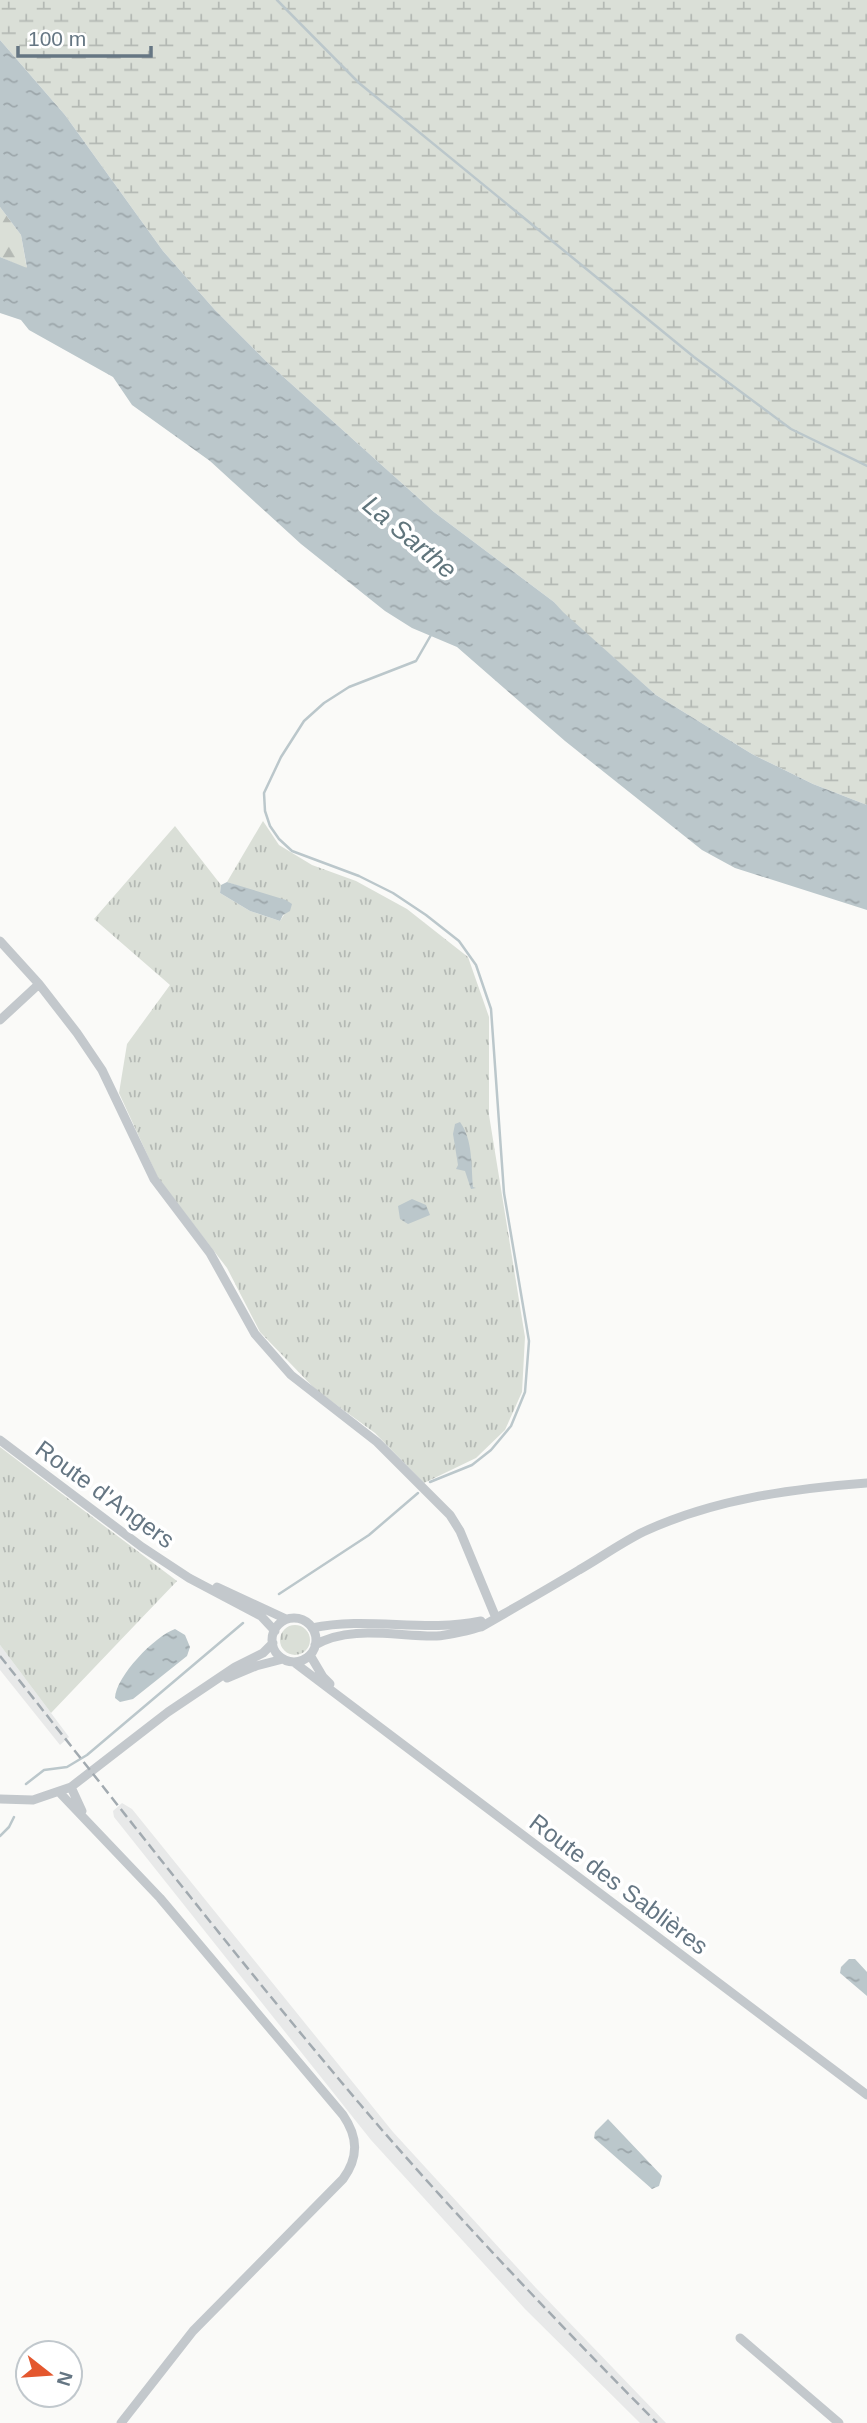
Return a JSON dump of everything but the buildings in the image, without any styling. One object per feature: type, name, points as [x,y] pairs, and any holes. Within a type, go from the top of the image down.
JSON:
[{"type":"street","points":[[0,941],[38,983],[102,1070],[154,1179],[210,1253],[255,1334],[291,1375],[377,1443],[450,1515],[460,1531],[496,1618]]},
{"type":"street","points":[[0,1020],[38,983]]},
{"type":"street","name":"Route d'Angers","points":[[0,1440],[142,1547],[189,1578],[261,1616],[275,1631]]},
{"type":"street","points":[[312,1650],[315,1636],[312,1628],[300,1619],[286,1619],[275,1631],[273,1643],[276,1652],[283,1659],[295,1663],[304,1660],[328,1637],[357,1633],[435,1636],[454,1634],[481,1627],[642,1533],[693,1512],[786,1490],[867,1483]]},
{"type":"street","name":"Route d'Angers","points":[[189,1578],[231,1592],[286,1619]]},
{"type":"street","points":[[312,1628],[365,1622],[421,1627],[462,1625],[496,1618]]},
{"type":"street","points":[[0,1799],[33,1800],[60,1793],[71,1787],[168,1712],[263,1653],[273,1643]]},
{"type":"street","name":"Route des Sablières","points":[[312,1650],[323,1677],[349,1702]]},
{"type":"street","points":[[209,1685],[256,1666],[283,1659]]},
{"type":"street","name":"Route des Sablières","points":[[295,1663],[867,2095]]},
{"type":"street","points":[[71,1787],[88,1822]]},
{"type":"street","points":[[60,1793],[160,1898],[343,2115],[352,2130],[355,2142],[352,2163],[343,2179],[193,2331],[121,2423]]},
{"type":"street","points":[[740,2338],[839,2423]]},
{"type":"shaded area","points":[[0,1645],[69,1737],[60,1745],[0,1670]]},
{"type":"shaded area","points":[[122,1803],[132,1809],[393,2132],[536,2288],[666,2423],[640,2423],[525,2309],[371,2140],[114,1817],[113,1811]]},
{"type":"green space","points":[[0,0],[867,0],[867,805],[813,784],[752,754],[656,695],[554,602],[434,512],[268,363],[215,310],[163,251],[65,115],[0,40]]},
{"type":"green space","points":[[0,207],[21,235],[27,269],[0,257]]},
{"type":"green space","points":[[263,821],[279,845],[312,865],[356,881],[407,909],[468,957],[489,1017],[489,1115],[525,1337],[522,1392],[505,1430],[476,1458],[424,1483],[375,1433],[316,1390],[260,1332],[227,1268],[158,1178],[119,1093],[127,1044],[170,985],[94,919],[175,826],[221,885],[220,893],[250,911],[280,921],[291,904],[227,882]]},
{"type":"green space","points":[[0,1447],[177,1581],[51,1713],[0,1645]]},
{"type":"green space","points":[[295,1625],[306,1629],[310,1640],[306,1651],[295,1655],[284,1651],[280,1640],[284,1629]]},
{"type":"water","name":"La Sarthe","points":[[0,40],[65,115],[163,251],[215,310],[268,363],[434,512],[554,602],[656,695],[752,754],[813,784],[867,805],[867,910],[735,868],[702,850],[565,741],[457,647],[412,628],[385,611],[301,544],[210,461],[132,405],[113,377],[29,330],[21,320],[0,313],[0,257],[27,268],[21,235],[0,207]]},
{"type":"water","points":[[227,882],[286,900],[292,904],[290,911],[283,915],[280,921],[250,911],[220,893],[221,885]]},
{"type":"water","points":[[460,1122],[469,1145],[473,1187],[476,1188],[471,1189],[465,1171],[456,1169],[458,1165],[453,1134],[455,1124]]},
{"type":"water","points":[[412,1199],[426,1205],[430,1215],[408,1224],[400,1219],[398,1206]]},
{"type":"water","points":[[175,1629],[185,1635],[190,1647],[187,1656],[133,1699],[120,1702],[115,1698],[129,1668],[147,1648]]},
{"type":"water","points":[[849,1959],[855,1959],[867,1972],[867,1996],[840,1973],[841,1967]]},
{"type":"water","points":[[608,2119],[662,2176],[659,2186],[652,2189],[594,2138],[595,2132]]},
{"type":"waterway","points":[[277,0],[359,83],[694,357],[791,429],[867,466]]},
{"type":"waterway","points":[[430,1482],[472,1465],[491,1450],[511,1426],[525,1392],[529,1341],[504,1193],[491,1009],[476,965],[459,941],[393,893],[359,876],[292,851],[270,826],[265,811],[264,793],[281,757],[304,721],[324,703],[349,687],[416,661],[431,635]]},
{"type":"waterway","points":[[279,1594],[369,1535],[418,1493]]},
{"type":"waterway","points":[[26,1784],[44,1770],[67,1767],[87,1755],[243,1623]]},
{"type":"waterway","points":[[0,1836],[14,1817]]},
{"type":"railway","points":[[0,1656],[236,1954],[382,2130],[517,2279],[657,2423]]}]
